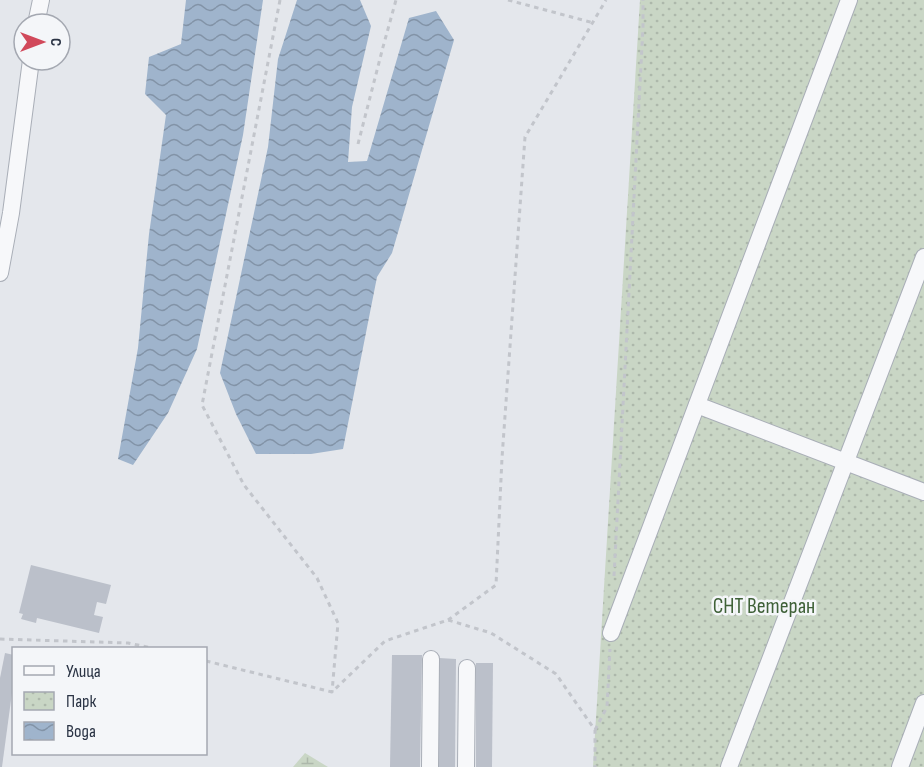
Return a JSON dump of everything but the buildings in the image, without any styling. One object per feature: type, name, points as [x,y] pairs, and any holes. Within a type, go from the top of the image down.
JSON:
[{"type":"street","points":[[611,633],[849,0]]},
{"type":"street","points":[[0,273],[11,213],[29,72]]},
{"type":"street","points":[[729,767],[924,257]]},
{"type":"street","points":[[697,405],[924,492]]},
{"type":"street","points":[[430,767],[431,659]]},
{"type":"street","points":[[466,767],[467,668]]},
{"type":"street","points":[[900,767],[917,742],[924,703]]},
{"type":"path","points":[[280,0],[202,405],[244,485],[317,578],[338,623],[332,692]]},
{"type":"path","points":[[358,144],[396,0]]},
{"type":"path","points":[[508,0],[594,23]]},
{"type":"path","points":[[448,620],[496,585],[502,458],[525,137],[606,0]]},
{"type":"path","points":[[614,586],[643,0]]},
{"type":"path","points":[[595,730],[607,706],[611,633]]},
{"type":"path","points":[[0,639],[128,643],[147,647]]},
{"type":"green space","name":"СНТ Ветеран","points":[[640,0],[924,0],[924,767],[593,767]]},
{"type":"green space","points":[[305,753],[328,767],[293,767]]},
{"type":"water","points":[[186,0],[263,0],[243,135],[197,349],[168,413],[133,465],[118,459],[138,348],[149,234],[166,115],[145,94],[149,57],[181,44]]},
{"type":"water","points":[[297,0],[360,0],[371,26],[352,107],[348,162],[367,161],[409,18],[436,11],[454,40],[392,253],[377,277],[343,449],[311,454],[256,454],[236,414],[220,373],[268,147],[278,59]]}]
